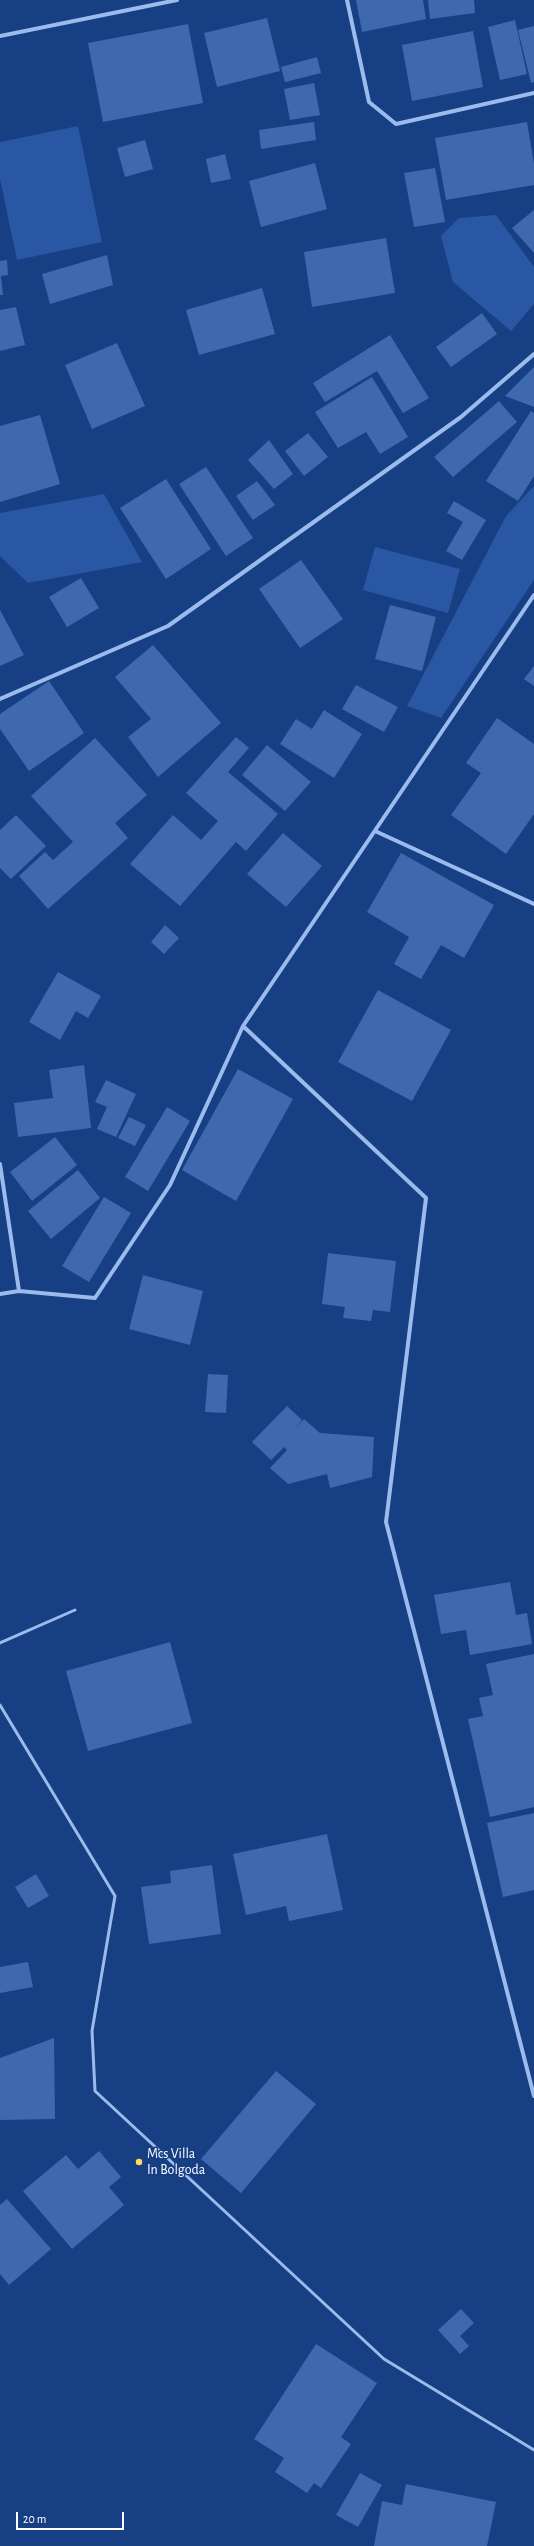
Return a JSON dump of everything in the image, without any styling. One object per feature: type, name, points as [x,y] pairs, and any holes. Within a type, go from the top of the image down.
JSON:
[{"type":"street","points":[[0,36],[177,0]]},
{"type":"street","points":[[347,0],[369,102],[396,124],[534,92]]},
{"type":"street","points":[[0,698],[168,626],[461,417],[534,354]]},
{"type":"street","points":[[0,1294],[19,1292],[95,1298],[170,1185],[243,1026],[534,595]]},
{"type":"street","points":[[375,831],[534,904]]},
{"type":"street","points":[[243,1026],[426,1198],[386,1522],[534,2096]]},
{"type":"street","points":[[0,1164],[19,1292]]},
{"type":"lane","points":[[0,1643],[75,1610]]},
{"type":"lane","points":[[0,1705],[115,1896],[92,2031],[95,2091],[384,2359],[534,2450]]},
{"type":"shaded area","points":[[78,126],[102,242],[17,260],[0,179],[0,142]]},
{"type":"shaded area","points":[[496,215],[534,267],[534,304],[511,331],[453,282],[441,236],[459,218]]},
{"type":"shaded area","points":[[534,486],[534,580],[441,718],[407,706],[506,516]]},
{"type":"shaded area","points":[[104,494],[142,562],[28,583],[0,556],[0,513]]},
{"type":"shaded area","points":[[375,547],[460,569],[448,613],[363,590]]},
{"type":"building","points":[[356,0],[423,0],[426,19],[362,32]]},
{"type":"building","points":[[428,0],[474,0],[475,13],[430,19]]},
{"type":"building","points":[[267,18],[280,71],[217,87],[204,33]]},
{"type":"building","points":[[515,20],[527,74],[500,80],[488,27]]},
{"type":"building","points":[[188,24],[203,103],[103,122],[88,43]]},
{"type":"building","points":[[534,26],[534,82],[531,83],[518,30]]},
{"type":"building","points":[[473,31],[483,87],[412,101],[402,45]]},
{"type":"building","points":[[317,57],[321,73],[285,82],[281,67]]},
{"type":"building","points":[[314,83],[320,115],[290,120],[284,89]]},
{"type":"building","points":[[314,122],[316,140],[261,149],[259,130]]},
{"type":"building","points":[[527,122],[534,164],[534,185],[446,200],[435,138]]},
{"type":"building","points":[[145,140],[153,169],[125,177],[117,148]]},
{"type":"building","points":[[225,154],[231,179],[211,183],[206,159]]},
{"type":"building","points":[[315,163],[327,209],[261,227],[249,181]]},
{"type":"building","points":[[435,168],[445,222],[414,227],[404,173]]},
{"type":"building","points":[[534,210],[534,253],[512,228]]},
{"type":"building","points":[[386,238],[395,293],[312,307],[304,252]]},
{"type":"building","points":[[107,255],[113,285],[50,304],[42,274]]},
{"type":"building","points":[[7,260],[8,275],[1,276],[3,295],[0,295],[0,261]]},
{"type":"building","points":[[262,288],[275,334],[199,355],[186,310]]},
{"type":"building","points":[[16,307],[25,345],[0,351],[0,310]]},
{"type":"building","points":[[482,313],[497,334],[451,367],[436,347]]},
{"type":"building","points":[[390,335],[429,398],[403,413],[377,371],[325,402],[313,383]]},
{"type":"building","points":[[117,343],[145,406],[92,429],[65,365]]},
{"type":"building","points":[[534,367],[534,407],[505,396]]},
{"type":"building","points":[[372,377],[408,437],[380,454],[366,432],[338,448],[315,412]]},
{"type":"building","points":[[499,401],[517,422],[453,477],[434,457]]},
{"type":"building","points":[[531,411],[534,413],[534,476],[518,501],[486,481]]},
{"type":"building","points":[[40,415],[60,484],[0,502],[0,426]]},
{"type":"building","points":[[308,433],[328,457],[304,476],[285,451]]},
{"type":"building","points":[[269,440],[293,474],[274,489],[248,460]]},
{"type":"building","points":[[206,467],[253,538],[226,556],[179,484]]},
{"type":"building","points":[[166,479],[211,549],[166,579],[120,508]]},
{"type":"building","points":[[257,481],[275,505],[253,520],[236,496]]},
{"type":"building","points":[[454,501],[486,520],[462,560],[446,551],[463,522],[447,513]]},
{"type":"building","points":[[301,560],[343,619],[300,648],[259,589]]},
{"type":"building","points":[[81,578],[99,608],[67,627],[49,597]]},
{"type":"building","points":[[390,605],[436,617],[422,671],[375,659]]},
{"type":"building","points":[[0,610],[24,655],[0,666]]},
{"type":"building","points":[[153,645],[221,723],[158,777],[128,737],[151,719],[115,677]]},
{"type":"building","points":[[534,666],[534,686],[524,679]]},
{"type":"building","points":[[49,681],[84,733],[29,771],[0,729],[0,714]]},
{"type":"building","points":[[356,685],[398,707],[384,732],[342,709]]},
{"type":"building","points":[[324,710],[362,734],[334,778],[280,744],[296,719],[312,729]]},
{"type":"building","points":[[497,718],[534,744],[534,814],[506,854],[451,815],[481,773],[466,763]]},
{"type":"building","points":[[236,737],[249,748],[228,772],[278,814],[246,851],[236,842],[180,906],[130,864],[173,815],[201,840],[218,821],[186,793]]},
{"type":"building","points":[[95,738],[147,795],[115,823],[128,838],[48,909],[19,876],[45,852],[53,860],[73,842],[31,796]]},
{"type":"building","points":[[267,745],[311,782],[285,811],[242,775]]},
{"type":"building","points":[[16,815],[46,846],[11,879],[0,868],[0,830]]},
{"type":"building","points":[[283,833],[322,866],[286,907],[247,874]]},
{"type":"building","points":[[401,853],[494,905],[464,958],[441,945],[421,979],[394,964],[409,937],[367,912]]},
{"type":"building","points":[[165,925],[179,938],[164,954],[151,942]]},
{"type":"building","points":[[58,972],[101,996],[88,1018],[76,1011],[60,1040],[29,1022]]},
{"type":"building","points":[[378,990],[451,1030],[412,1101],[338,1062]]},
{"type":"building","points":[[84,1065],[91,1128],[18,1137],[14,1103],[53,1098],[49,1070]]},
{"type":"building","points":[[238,1069],[293,1099],[236,1201],[182,1170]]},
{"type":"building","points":[[106,1080],[136,1094],[116,1137],[97,1129],[107,1107],[95,1102]]},
{"type":"building","points":[[167,1107],[190,1121],[148,1191],[125,1177]]},
{"type":"building","points":[[129,1117],[146,1125],[135,1146],[118,1138]]},
{"type":"building","points":[[55,1137],[77,1165],[32,1201],[10,1172]]},
{"type":"building","points":[[78,1170],[100,1198],[51,1239],[28,1211]]},
{"type":"building","points":[[104,1197],[131,1213],[89,1282],[62,1266]]},
{"type":"building","points":[[328,1253],[396,1261],[390,1312],[373,1310],[371,1321],[343,1318],[345,1307],[322,1304]]},
{"type":"building","points":[[143,1275],[203,1291],[190,1345],[129,1329]]},
{"type":"building","points":[[208,1374],[228,1375],[226,1413],[205,1412]]},
{"type":"building","points":[[287,1406],[302,1420],[295,1429],[304,1419],[320,1433],[374,1437],[372,1477],[330,1488],[327,1474],[288,1484],[270,1468],[287,1450],[284,1447],[271,1460],[252,1442]]},
{"type":"building","points":[[510,1582],[516,1615],[527,1613],[532,1644],[470,1655],[466,1630],[441,1634],[434,1595]]},
{"type":"building","points":[[170,1642],[192,1723],[88,1751],[66,1671]]},
{"type":"building","points":[[534,1654],[534,1807],[490,1817],[468,1719],[483,1716],[479,1698],[493,1695],[486,1664]]},
{"type":"building","points":[[534,1813],[534,1890],[503,1897],[487,1823]]},
{"type":"building","points":[[327,1834],[343,1910],[289,1921],[286,1906],[246,1915],[233,1854]]},
{"type":"building","points":[[212,1865],[221,1934],[149,1944],[141,1887],[171,1883],[170,1871]]},
{"type":"building","points":[[36,1874],[49,1896],[28,1908],[15,1887]]},
{"type":"building","points":[[28,1962],[33,1987],[0,1993],[0,1967]]},
{"type":"building","points":[[54,2038],[55,2119],[0,2120],[0,2058]]},
{"type":"building","points":[[276,2071],[316,2104],[241,2193],[201,2159]]},
{"type":"building","points":[[99,2151],[121,2177],[109,2187],[124,2205],[72,2249],[23,2191],[66,2155],[78,2169]]},
{"type":"building","points":[[7,2199],[51,2249],[9,2285],[0,2274],[0,2205]]},
{"type":"building","points":[[461,2309],[474,2323],[460,2336],[469,2346],[460,2354],[438,2330]]},
{"type":"building","points":[[316,2344],[377,2383],[341,2437],[351,2444],[321,2488],[314,2483],[307,2493],[275,2472],[284,2458],[254,2439]]},
{"type":"building","points":[[360,2473],[382,2485],[358,2527],[336,2515]]},
{"type":"building","points":[[406,2484],[496,2502],[487,2546],[374,2546],[382,2501],[402,2505]]},
{"type":"place","name":"Mcs Villa In Bolgoda","points":[[139,2162]]}]
